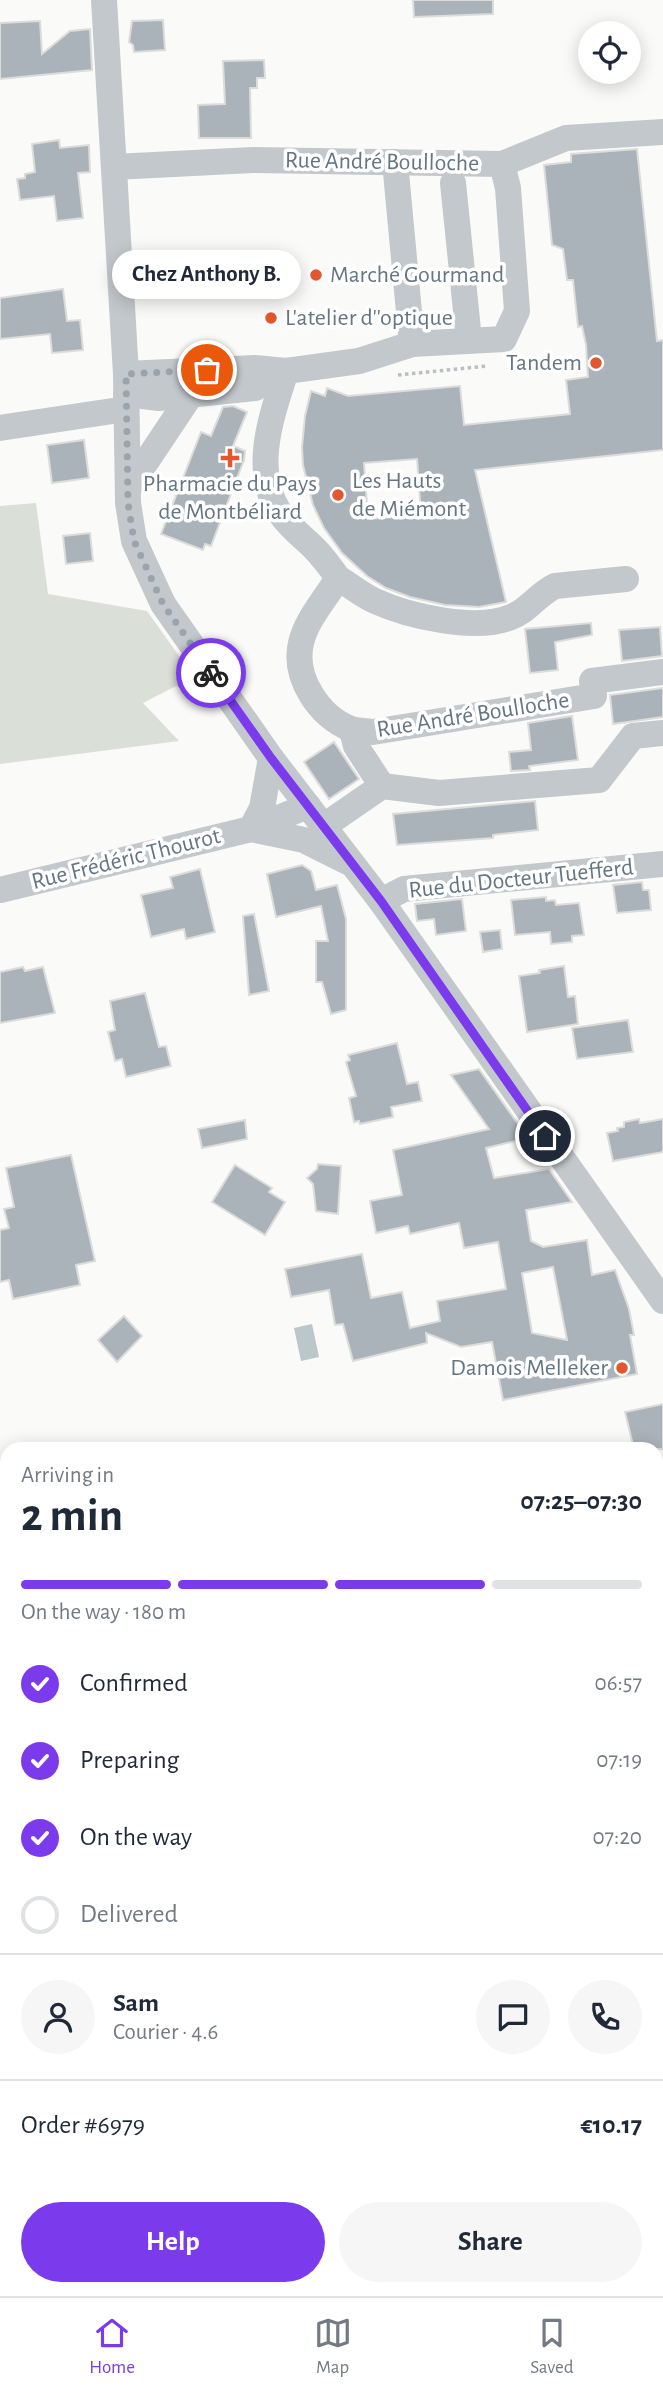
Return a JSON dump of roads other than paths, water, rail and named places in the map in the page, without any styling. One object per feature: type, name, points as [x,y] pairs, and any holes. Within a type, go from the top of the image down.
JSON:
[{"type":"street","points":[[104,0],[126,392],[128,489],[134,541],[163,604],[271,758],[381,901],[663,1301]]},
{"type":"street","points":[[502,164],[566,138],[663,132]]},
{"type":"street","name":"Rue André Boulloche","points":[[114,167],[253,160],[502,164],[508,188],[517,311],[503,338],[412,344],[359,361],[286,371],[256,368],[126,392]]},
{"type":"street","points":[[395,162],[412,344]]},
{"type":"street","points":[[453,183],[469,340]]},
{"type":"street","points":[[286,371],[267,442],[265,464],[270,493],[279,513],[317,551],[338,578],[374,600],[422,618],[474,622],[512,617],[555,586],[626,579]]},
{"type":"street","name":"Rue André Boulloche","points":[[126,392],[159,398],[255,388],[286,371]]},
{"type":"street","points":[[0,428],[126,392]]},
{"type":"street","points":[[128,489],[190,396]]},
{"type":"street","name":"Rue André Boulloche","points":[[338,578],[306,628],[301,643],[299,666],[307,687],[328,716],[352,730],[373,732],[594,696],[592,681],[663,672]]},
{"type":"street","points":[[352,730],[356,746],[382,786],[439,793],[599,780],[632,736],[663,733]]},
{"type":"street","points":[[251,829],[262,808],[271,758]]},
{"type":"street","name":"Rue Frédéric Thourot","points":[[0,890],[251,829],[316,816],[382,786]]},
{"type":"street","name":"Rue Frédéric Thourot","points":[[251,829],[304,840],[354,865]]},
{"type":"street","name":"Rue du Docteur Tuefferd","points":[[381,901],[404,888],[663,864]]},
{"type":"place","name":"Marché Gourmand","points":[[316,275]]},
{"type":"place","name":"L'atelier d''optique","points":[[271,318]]},
{"type":"place","name":"Tandem","points":[[596,363]]},
{"type":"place","name":"Chez Anthony B.","points":[[207,370]]},
{"type":"place","name":"Pharmacie du Pays de Montbéliard","points":[[230,458]]},
{"type":"place","name":"Les Hauts de Miémont","points":[[338,495]]},
{"type":"place","name":"Damois Melleker","points":[[622,1368]]}]
